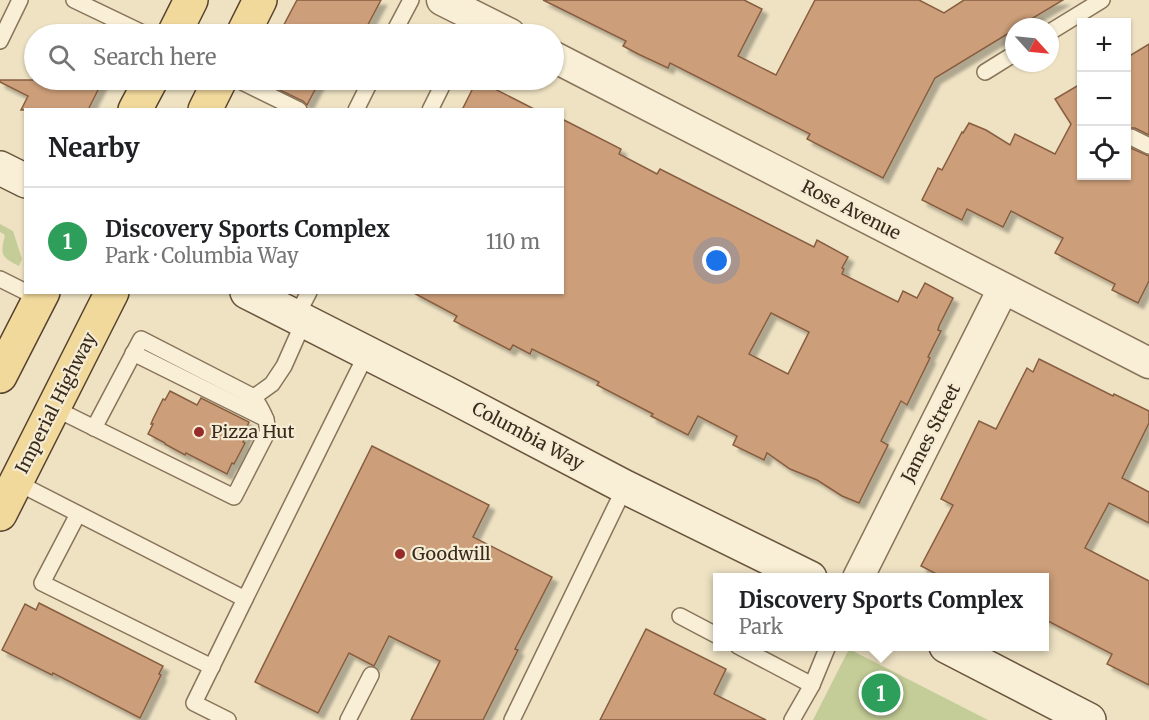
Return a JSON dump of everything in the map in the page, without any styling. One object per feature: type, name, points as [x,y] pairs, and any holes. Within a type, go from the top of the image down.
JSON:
[{"type":"main road","points":[[179,24],[191,0]]},
{"type":"main road","points":[[248,24],[260,0]]},
{"type":"main road","points":[[136,108],[146,90]]},
{"type":"main road","points":[[206,108],[215,90]]},
{"type":"main road","points":[[0,376],[33,294]]},
{"type":"main road","name":"Imperial Highway","points":[[0,514],[111,294]]},
{"type":"street","points":[[442,0],[470,24]]},
{"type":"street","name":"Rose Avenue","points":[[564,62],[1149,363]]},
{"type":"street","points":[[0,168],[24,180]]},
{"type":"street","name":"James Street","points":[[861,573],[1003,289]]},
{"type":"street","name":"Columbia Way","points":[[254,294],[303,310],[367,353],[625,487],[800,573]]},
{"type":"street","points":[[956,651],[1089,720]]},
{"type":"lane","points":[[0,41],[20,0]]},
{"type":"lane","points":[[74,0],[124,24]]},
{"type":"lane","points":[[398,24],[411,0]]},
{"type":"lane","points":[[1059,26],[1102,0]]},
{"type":"lane","points":[[985,72],[1005,60]]},
{"type":"lane","points":[[258,90],[295,108]]},
{"type":"lane","points":[[357,108],[366,90]]},
{"type":"lane","points":[[431,108],[440,90]]},
{"type":"lane","points":[[1131,137],[1149,146]]},
{"type":"lane","points":[[0,279],[24,290]]},
{"type":"lane","points":[[254,397],[272,384],[284,366],[303,310]]},
{"type":"lane","points":[[54,408],[94,428],[234,497],[267,433],[268,426],[254,397],[141,339],[94,428]]},
{"type":"lane","points":[[133,353],[266,419]]},
{"type":"lane","points":[[228,720],[194,703],[367,353]]},
{"type":"lane","points":[[16,483],[245,599]]},
{"type":"lane","points":[[512,720],[625,487]]},
{"type":"lane","points":[[78,514],[42,583],[212,667]]},
{"type":"lane","points":[[680,616],[713,634]]},
{"type":"lane","points":[[747,651],[812,685]]},
{"type":"lane","points":[[792,720],[812,685],[826,651]]},
{"type":"lane","points":[[348,720],[370,675]]},
{"type":"green space","points":[[0,224],[13,231],[22,259],[19,266],[3,255],[5,235],[0,232]]},
{"type":"green space","points":[[848,651],[853,651],[988,720],[813,720]]},
{"type":"building","points":[[297,0],[381,0],[368,24],[284,24]]},
{"type":"building","points":[[543,0],[744,0],[762,9],[738,56],[776,75],[815,0],[919,0],[944,13],[964,0],[1063,0],[1033,18],[1005,18],[1005,35],[935,78],[883,178],[807,139],[810,134],[670,63],[668,68],[623,46],[626,41]]},
{"type":"building","points":[[1149,44],[1149,135],[1131,128],[1131,55]]},
{"type":"building","points":[[0,80],[24,80],[24,90],[98,90],[89,108],[24,108],[21,110],[28,96]]},
{"type":"building","points":[[1077,86],[1077,180],[1131,180],[1131,148],[1149,156],[1149,281],[1138,303],[1112,290],[1115,284],[1055,253],[1063,238],[1011,211],[1003,227],[967,209],[962,220],[922,200],[938,168],[942,170],[969,123],[986,130],[1010,145],[1015,134],[1055,154],[1071,124],[1055,99]]},
{"type":"building","points":[[280,90],[315,90],[307,105]]},
{"type":"building","points":[[472,90],[497,90],[532,108],[463,108]]},
{"type":"building","points":[[564,120],[621,149],[619,154],[657,174],[660,169],[814,247],[817,240],[848,257],[842,268],[844,269],[842,274],[898,302],[903,291],[917,298],[925,283],[953,298],[939,326],[938,330],[941,331],[928,357],[930,358],[907,405],[901,401],[881,441],[888,445],[859,503],[842,496],[817,480],[790,469],[767,453],[764,460],[733,445],[737,436],[698,416],[688,435],[597,385],[599,382],[532,349],[530,354],[513,345],[510,350],[454,321],[457,316],[416,294],[564,294]],"holes":[[[771,313],[809,332],[788,374],[749,354]]]},
{"type":"building","points":[[1039,359],[1113,396],[1114,394],[1149,411],[1149,423],[1122,478],[1149,492],[1149,523],[1109,503],[1085,548],[1149,581],[1149,685],[1107,664],[1112,654],[1049,622],[1049,573],[934,573],[921,566],[953,505],[941,499],[979,421],[996,429],[1027,368],[1033,372]]},
{"type":"building","name":"Pizza Hut","points":[[170,391],[197,405],[201,398],[249,422],[246,429],[249,431],[243,442],[245,443],[227,474],[186,453],[185,455],[148,434],[163,399],[165,400]]},
{"type":"building","points":[[372,446],[489,505],[473,537],[552,577],[515,649],[518,650],[483,720],[411,720],[440,661],[389,636],[374,666],[349,653],[318,713],[255,682]]},
{"type":"building","points":[[39,603],[163,666],[159,674],[161,675],[140,718],[53,673],[52,675],[2,650],[25,604],[36,610]]},
{"type":"building","points":[[646,629],[726,669],[714,694],[766,720],[600,720]]},
{"type":"place","name":"Pizza Hut","points":[[199,432]]},
{"type":"place","name":"Goodwill","points":[[400,554]]},
{"type":"place","name":"Discovery Sports Complex","points":[[881,693]]}]
